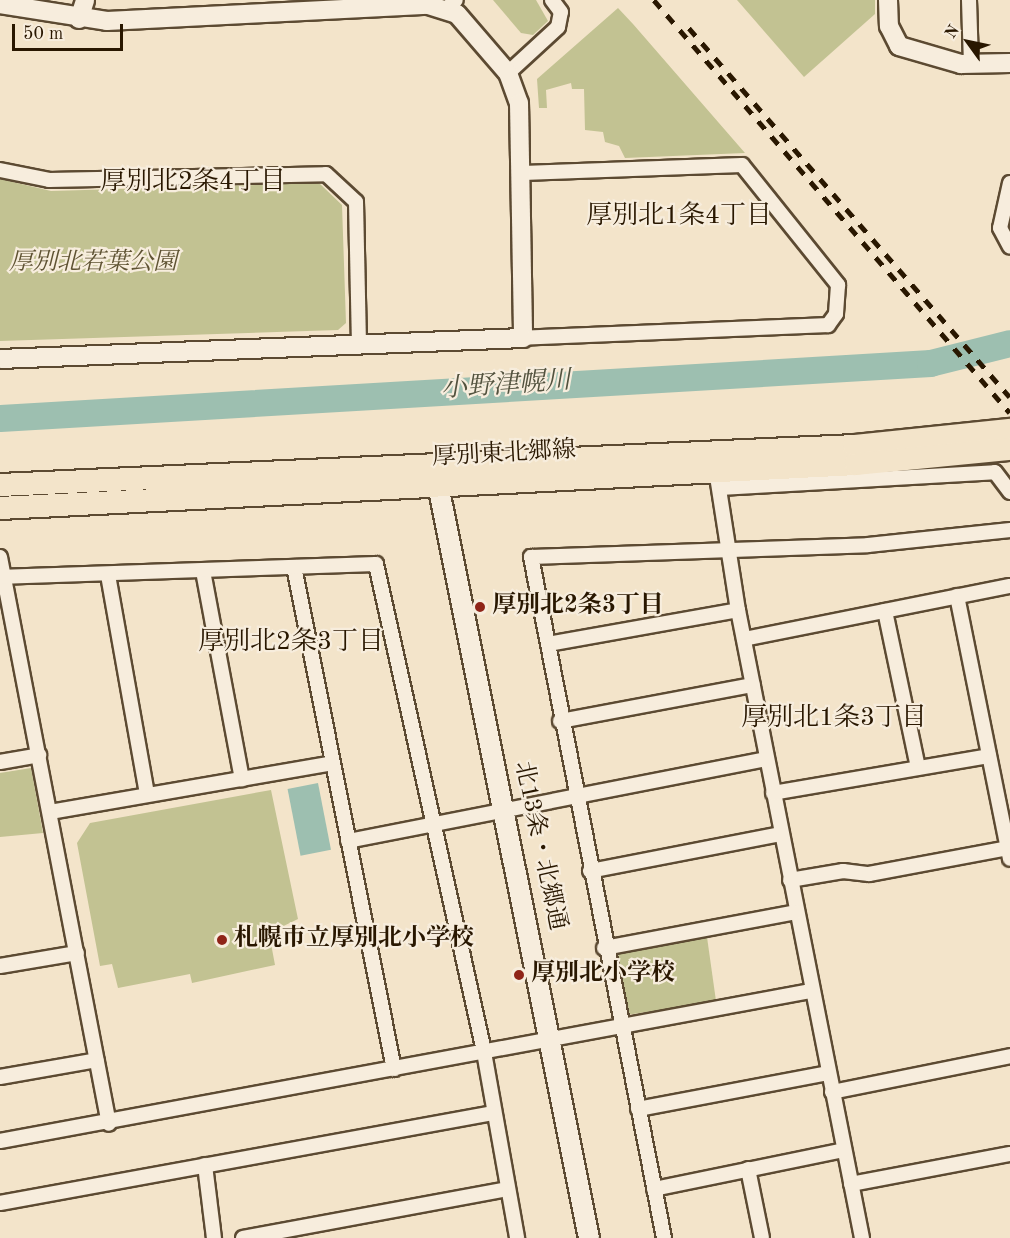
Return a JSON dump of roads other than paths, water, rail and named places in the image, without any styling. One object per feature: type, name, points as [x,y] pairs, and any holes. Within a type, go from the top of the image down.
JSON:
[{"type":"main road","name":"厚別東北郷線","points":[[0,507],[854,446],[1010,430]]},
{"type":"main road","name":"厚別東北郷線","points":[[0,485],[436,475],[718,479],[1010,449]]},
{"type":"main road","name":"北13条・北郷通","points":[[436,475],[552,1038],[589,1238]]},
{"type":"street","points":[[79,19],[85,0]]},
{"type":"street","points":[[508,73],[558,27],[561,12],[552,0]]},
{"type":"street","points":[[888,0],[890,26],[899,46],[971,64],[1010,63]]},
{"type":"street","points":[[969,0],[971,64]]},
{"type":"street","points":[[0,4],[79,19],[451,4],[508,73],[519,103],[523,173],[524,338]]},
{"type":"street","points":[[0,358],[828,325],[836,314],[838,285],[742,165],[523,173]]},
{"type":"street","points":[[0,170],[49,180],[326,174],[356,202],[359,344]]},
{"type":"street","points":[[1010,183],[1000,228],[1010,247]]},
{"type":"street","points":[[862,1238],[811,991],[738,610],[718,479],[995,472],[1010,492]]},
{"type":"street","points":[[664,1238],[604,948],[531,557],[729,552],[868,545],[1010,530]]},
{"type":"street","points":[[0,557],[2,577],[39,755],[109,1124]]},
{"type":"street","points":[[2,577],[376,564],[484,1052],[517,1238]]},
{"type":"street","points":[[294,567],[394,1069]]},
{"type":"street","points":[[202,571],[242,779]]},
{"type":"street","points":[[108,575],[147,795]]},
{"type":"street","points":[[744,639],[1010,586]]},
{"type":"street","points":[[790,880],[843,871],[869,874],[1009,854],[1003,788],[989,756],[957,596]]},
{"type":"street","points":[[548,644],[738,610]]},
{"type":"street","points":[[885,611],[918,768]]},
{"type":"street","points":[[560,720],[753,685]]},
{"type":"street","points":[[0,762],[39,755]]},
{"type":"street","points":[[773,793],[989,756]]},
{"type":"street","points":[[348,841],[504,808],[767,759]]},
{"type":"street","points":[[50,812],[333,763]]},
{"type":"street","points":[[590,872],[781,834]]},
{"type":"street","points":[[604,948],[796,912]]},
{"type":"street","points":[[0,966],[76,953]]},
{"type":"street","points":[[0,1141],[109,1124],[552,1038],[811,991]]},
{"type":"street","points":[[832,1092],[1010,1056]]},
{"type":"street","points":[[0,1077],[97,1060]]},
{"type":"street","points":[[638,1109],[828,1073]]},
{"type":"street","points":[[0,1203],[494,1113]]},
{"type":"street","points":[[654,1189],[844,1150]]},
{"type":"street","points":[[851,1184],[1010,1154]]},
{"type":"street","points":[[205,1166],[214,1238]]},
{"type":"street","points":[[748,1169],[762,1238]]},
{"type":"street","points":[[243,1238],[508,1189]]},
{"type":"waterway","name":"小野津幌川","points":[[0,418],[930,363],[1010,343]]},
{"type":"railway","points":[[654,0],[1010,413]]},
{"type":"railway","points":[[689,28],[1010,397]]},
{"type":"place","name":"厚別北2条3丁目","points":[[480,607]]},
{"type":"place","name":"札幌市立厚別北小学校","points":[[222,940]]},
{"type":"place","name":"厚別北小学校","points":[[519,975]]},
{"type":"district","name":"厚別北2条4丁目","points":[[193,183]]},
{"type":"district","name":"厚別北1条4丁目","points":[[679,217]]},
{"type":"district","name":"厚別北2条3丁目","points":[[291,643]]},
{"type":"district","name":"厚別北1条3丁目","points":[[834,719]]},
{"type":"park label","name":"厚別北若葉公園","points":[[93,264]]}]
